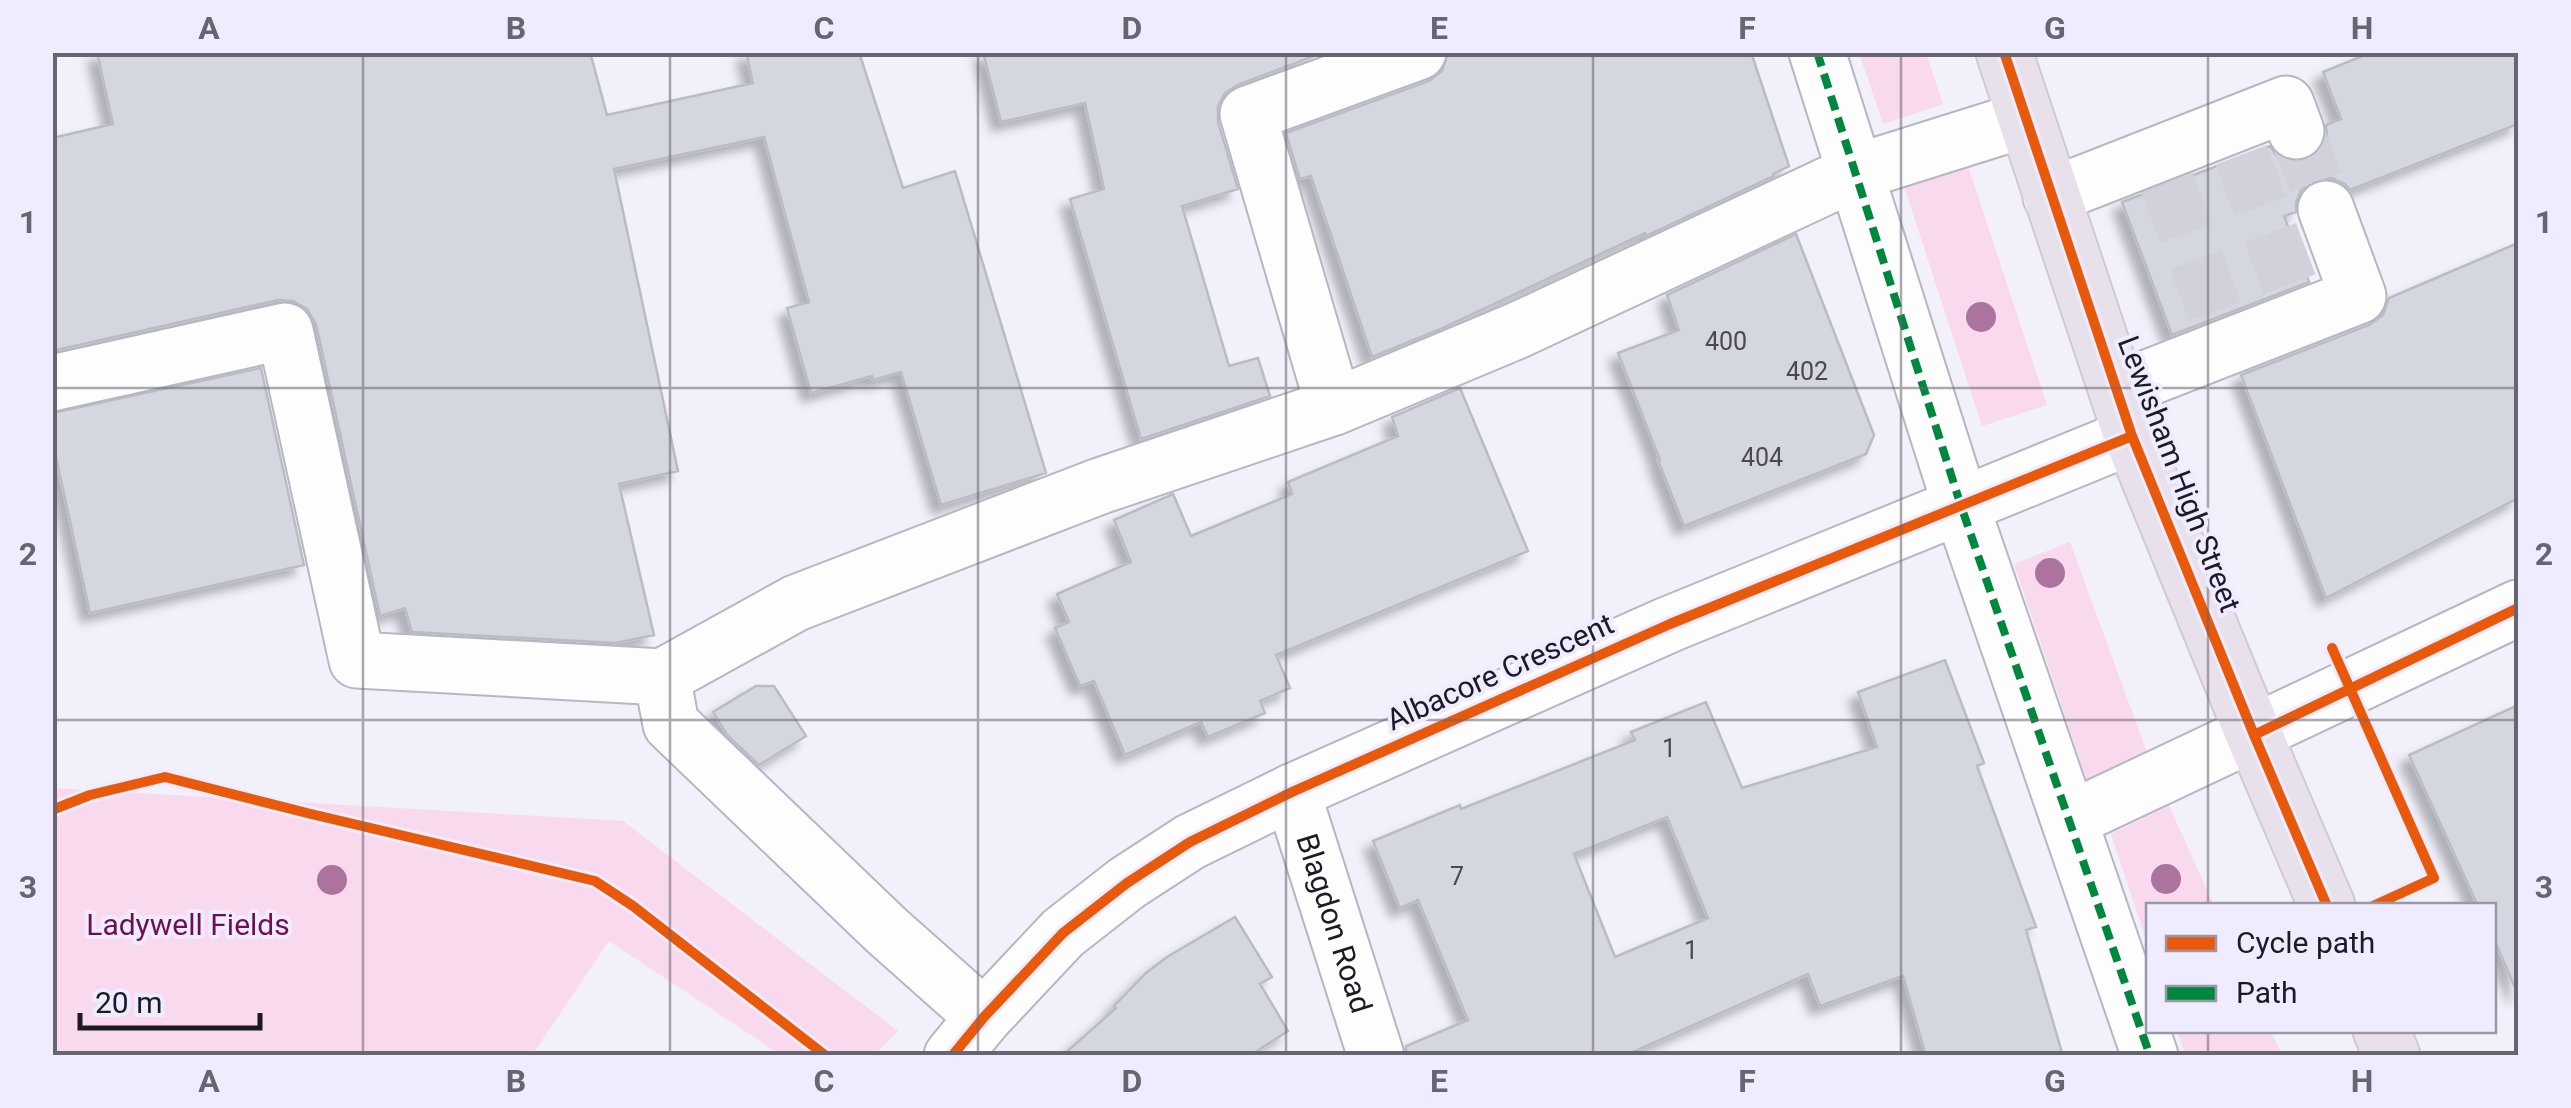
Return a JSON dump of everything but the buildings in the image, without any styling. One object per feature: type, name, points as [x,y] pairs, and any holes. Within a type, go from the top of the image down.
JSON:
[{"type":"highway","name":"Lewisham High Street","points":[[2004,52],[2125,413],[2254,735],[2327,903]]},
{"type":"street","points":[[1334,407],[1248,114],[1418,52]]},
{"type":"street","points":[[1817,52],[1961,506],[2150,1056]]},
{"type":"street","points":[[2051,196],[2162,168],[2235,140],[2286,104],[2296,131]]},
{"type":"street","points":[[52,384],[285,332],[358,660],[662,677],[796,603],[1100,486],[1334,407],[1516,331],[1854,173],[2026,119]]},
{"type":"street","name":"Albacore Crescent","points":[[968,1036],[1063,933],[1127,883],[1190,842],[1292,792],[1670,624],[1961,506],[2125,413],[2358,296],[2326,209]]},
{"type":"street","points":[[2069,820],[2518,608]]},
{"type":"street","points":[[662,677],[671,724],[886,930],[968,1036]]},
{"type":"street","name":"Blagdon Road","points":[[1292,792],[1376,1056]]},
{"type":"green space","points":[[1859,53],[1926,53],[1943,104],[1883,124]]},
{"type":"green space","points":[[1965,157],[2047,405],[1982,426],[1901,177]]},
{"type":"green space","points":[[2070,542],[2150,761],[2089,787],[2014,564]]},
{"type":"green space","name":"Ladywell Fields","points":[[52,788],[623,821],[898,1031],[874,1055],[781,1055],[609,941],[532,1055],[53,1055]]},
{"type":"green space","points":[[2169,806],[2213,903],[2146,903],[2146,939],[2111,834]]},
{"type":"green space","points":[[2178,1033],[2272,1033],[2282,1055],[2186,1055]]},
{"type":"tunnel","points":[[2296,131],[2326,209]]},
{"type":"tunnel","points":[[2241,155],[2302,317]]},
{"type":"tunnel","points":[[2167,182],[2228,347]]},
{"type":"marked path","points":[[1817,52],[1961,506],[2150,1056]]},
{"type":"cycle path","points":[[2004,52],[2132,436],[2326,903]]},
{"type":"cycle path","points":[[952,1056],[1063,933],[1127,883],[1190,842],[1292,792],[1670,624],[2132,436]]},
{"type":"cycle path","points":[[2254,735],[2518,608]]},
{"type":"cycle path","points":[[2332,648],[2434,878],[2380,903]]},
{"type":"cycle path","points":[[52,810],[90,795],[165,777],[595,881],[633,906],[826,1056]]}]
